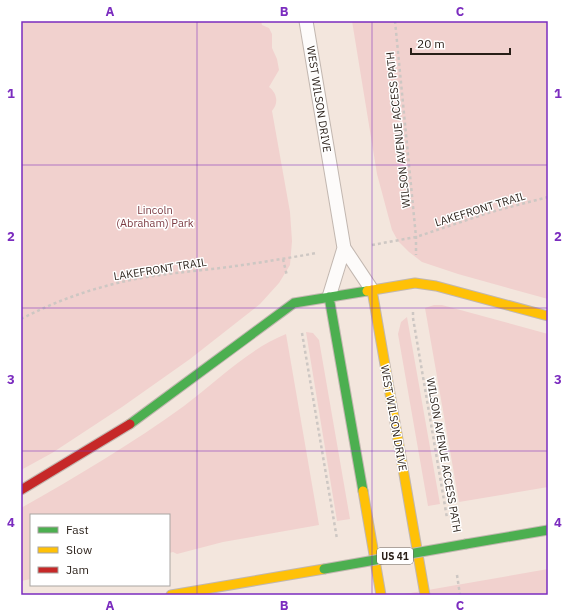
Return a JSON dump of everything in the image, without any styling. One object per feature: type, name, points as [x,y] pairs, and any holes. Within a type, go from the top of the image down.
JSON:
[{"type":"main road","points":[[21,490],[96,446],[134,421],[294,303],[415,283],[436,286],[548,316]]},
{"type":"main road","name":"WEST WILSON DRIVE","points":[[372,290],[425,595]]},
{"type":"main road","name":"WEST WILSON DRIVE","points":[[329,296],[382,595]]},
{"type":"main road","name":"US 41","points":[[171,595],[548,530]]},
{"type":"lane","name":"WEST WILSON DRIVE","points":[[306,21],[344,248],[372,290]]},
{"type":"lane","name":"WEST WILSON DRIVE","points":[[329,296],[344,248]]},
{"type":"path","name":"WILSON AVENUE ACCESS PATH","points":[[396,21],[416,237]]},
{"type":"path","name":"LAKEFRONT TRAIL","points":[[416,237],[491,212],[548,197]]},
{"type":"path","name":"LAKEFRONT TRAIL","points":[[21,319],[58,301],[120,282],[172,273],[283,259]]},
{"type":"path","name":"WILSON AVENUE ACCESS PATH","points":[[412,318],[448,526]]},
{"type":"path","points":[[303,335],[338,540]]},
{"type":"path","points":[[456,572],[460,595]]},
{"type":"green space","name":"Lincoln (Abraham) Park","points":[[21,21],[261,21],[262,25],[269,28],[272,34],[272,48],[277,59],[279,70],[269,87],[274,92],[276,98],[276,105],[272,111],[290,212],[292,241],[290,265],[279,283],[260,304],[190,359],[122,407],[52,453],[21,470]]},
{"type":"green space","points":[[352,21],[548,21],[548,299],[458,274],[422,262],[398,241],[392,230],[377,174]]},
{"type":"green space","points":[[434,305],[442,305],[548,334],[548,487],[459,502],[425,308]]},
{"type":"green space","points":[[407,317],[440,504],[428,506],[398,334],[401,322]]},
{"type":"green space","points":[[306,332],[313,333],[319,340],[350,519],[337,521]]},
{"type":"green space","points":[[286,334],[319,525],[223,542],[177,554],[173,552],[170,553],[170,514],[30,514],[30,579],[21,581],[21,508],[83,472],[145,433],[184,406],[245,357]]},
{"type":"green space","points":[[548,569],[548,594],[399,595]]},
{"type":"traffic: fast","points":[[130,424],[294,303],[367,291]]},
{"type":"traffic: fast","points":[[329,297],[363,491]]},
{"type":"traffic: fast","points":[[466,544],[548,530]]},
{"type":"traffic: fast","points":[[324,569],[466,544]]},
{"type":"traffic: slow","points":[[367,291],[415,283],[436,286],[548,316]]},
{"type":"traffic: slow","points":[[372,290],[425,595]]},
{"type":"traffic: slow","points":[[363,491],[381,595]]},
{"type":"traffic: slow","points":[[171,595],[324,569]]},
{"type":"traffic: jam","points":[[21,490],[130,424]]}]
